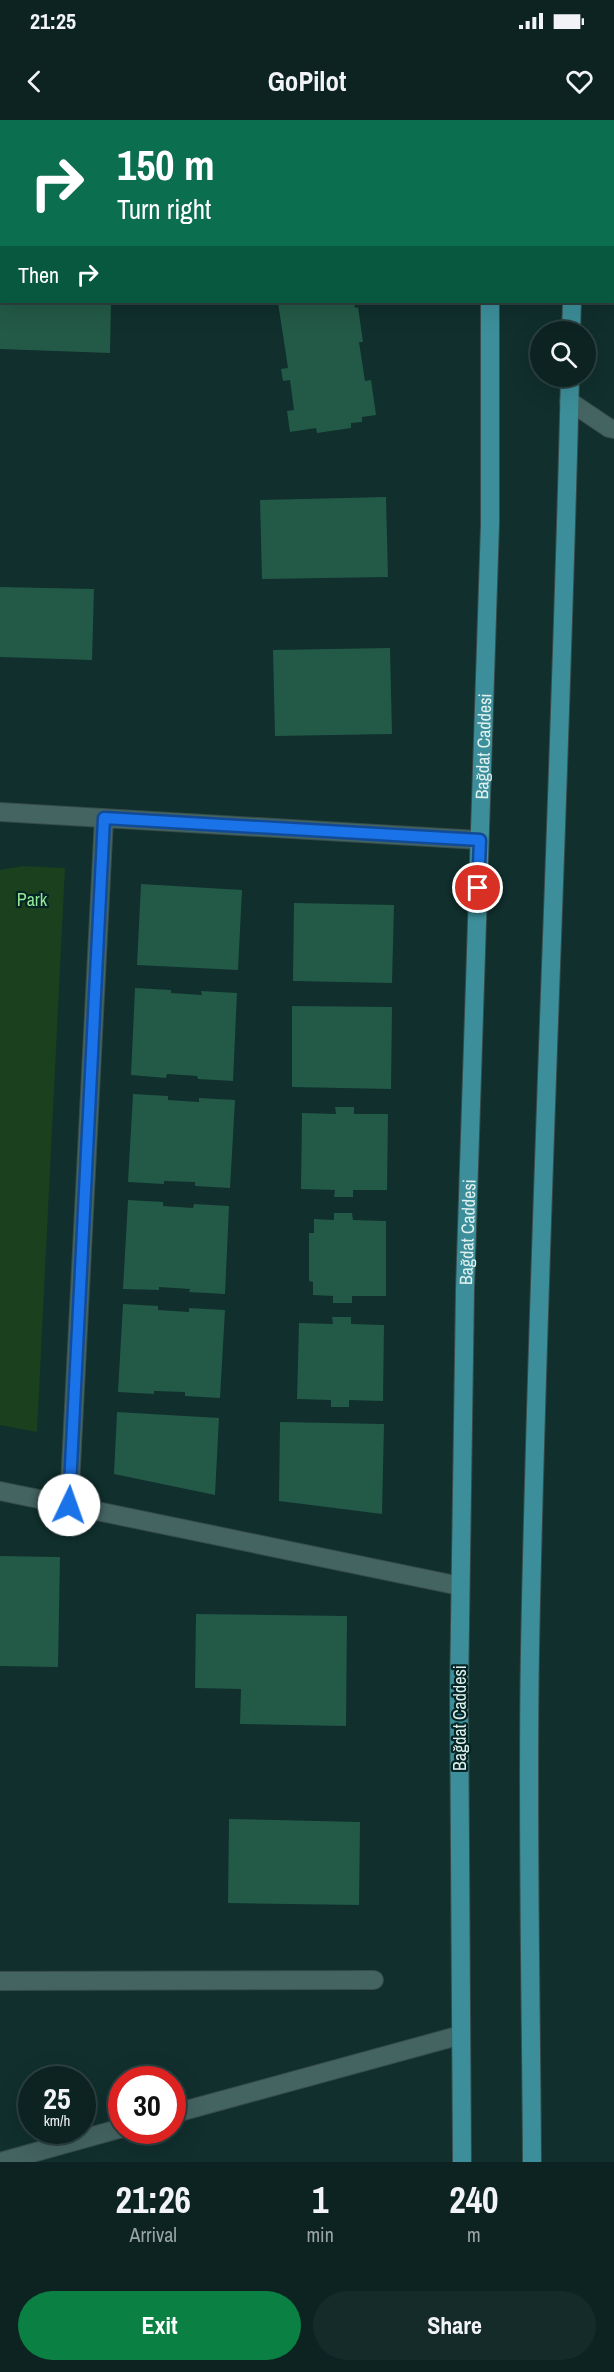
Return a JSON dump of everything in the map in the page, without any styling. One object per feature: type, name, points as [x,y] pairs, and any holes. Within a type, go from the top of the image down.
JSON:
[{"type":"main road","name":"Bağdat Caddesi","points":[[462,2162],[460,1587],[465,1289],[490,524],[490,303]]},
{"type":"main road","points":[[571,321],[572,303]]},
{"type":"main road","points":[[532,2162],[530,1655],[546,1052],[566,542],[570,387]]},
{"type":"street","points":[[569,401],[614,429]]},
{"type":"street","points":[[0,812],[480,840]]},
{"type":"street","points":[[69,1505],[104,818]]},
{"type":"street","points":[[0,1491],[460,1587]]},
{"type":"street","points":[[0,1981],[374,1980]]},
{"type":"street","points":[[186,2110],[461,2035]]},
{"type":"street","points":[[0,2162],[108,2132]]},
{"type":"green space","name":"Park","points":[[23,866],[65,868],[37,1432],[0,1425],[0,870]]},
{"type":"building","points":[[0,303],[111,303],[110,353],[0,349]]},
{"type":"building","points":[[278,303],[354,303],[355,308],[358,307],[363,342],[359,342],[365,381],[371,380],[376,415],[362,417],[362,422],[351,423],[351,428],[317,433],[316,428],[290,432],[287,411],[294,410],[290,380],[283,381],[281,369],[288,368]]},
{"type":"building","points":[[386,497],[388,577],[262,579],[260,500]]},
{"type":"building","points":[[0,587],[94,589],[92,660],[0,657]]},
{"type":"building","points":[[390,648],[392,734],[275,736],[273,650]]},
{"type":"building","points":[[141,884],[242,890],[238,970],[137,965]]},
{"type":"building","points":[[294,903],[394,905],[392,983],[293,981]]},
{"type":"building","points":[[135,988],[202,995],[201,991],[237,993],[233,1081],[167,1074],[166,1078],[131,1075]]},
{"type":"building","points":[[292,1006],[392,1007],[391,1089],[292,1087]]},
{"type":"building","points":[[133,1094],[168,1096],[168,1100],[199,1102],[199,1098],[235,1100],[230,1188],[195,1186],[195,1182],[164,1181],[164,1184],[128,1182]]},
{"type":"building","points":[[335,1107],[354,1107],[354,1114],[388,1114],[387,1190],[353,1190],[353,1197],[334,1197],[335,1190],[301,1189],[302,1113],[336,1114]]},
{"type":"building","points":[[128,1200],[163,1202],[163,1206],[193,1208],[194,1204],[229,1206],[225,1294],[189,1292],[190,1289],[159,1287],[159,1290],[123,1289]]},
{"type":"building","points":[[334,1213],[352,1213],[353,1220],[386,1221],[386,1296],[352,1296],[352,1303],[333,1303],[333,1296],[313,1295],[313,1282],[309,1281],[309,1233],[314,1233],[314,1219],[334,1220]]},
{"type":"building","points":[[123,1304],[158,1306],[158,1310],[189,1312],[189,1308],[225,1310],[220,1398],[185,1396],[185,1392],[154,1391],[154,1394],[118,1392]]},
{"type":"building","points":[[332,1317],[351,1317],[351,1324],[384,1325],[383,1401],[349,1400],[349,1407],[331,1407],[331,1400],[297,1399],[299,1323],[333,1324]]},
{"type":"building","points":[[117,1412],[219,1418],[215,1495],[114,1474]]},
{"type":"building","points":[[280,1422],[384,1424],[382,1514],[279,1501]]},
{"type":"building","points":[[0,1556],[60,1557],[58,1667],[0,1666]]},
{"type":"building","points":[[196,1614],[347,1616],[346,1726],[240,1724],[241,1689],[195,1688]]},
{"type":"building","points":[[229,1819],[360,1822],[359,1905],[228,1903]]},
{"type":"route","points":[[69,1505],[104,818],[480,840],[478,888]]}]
